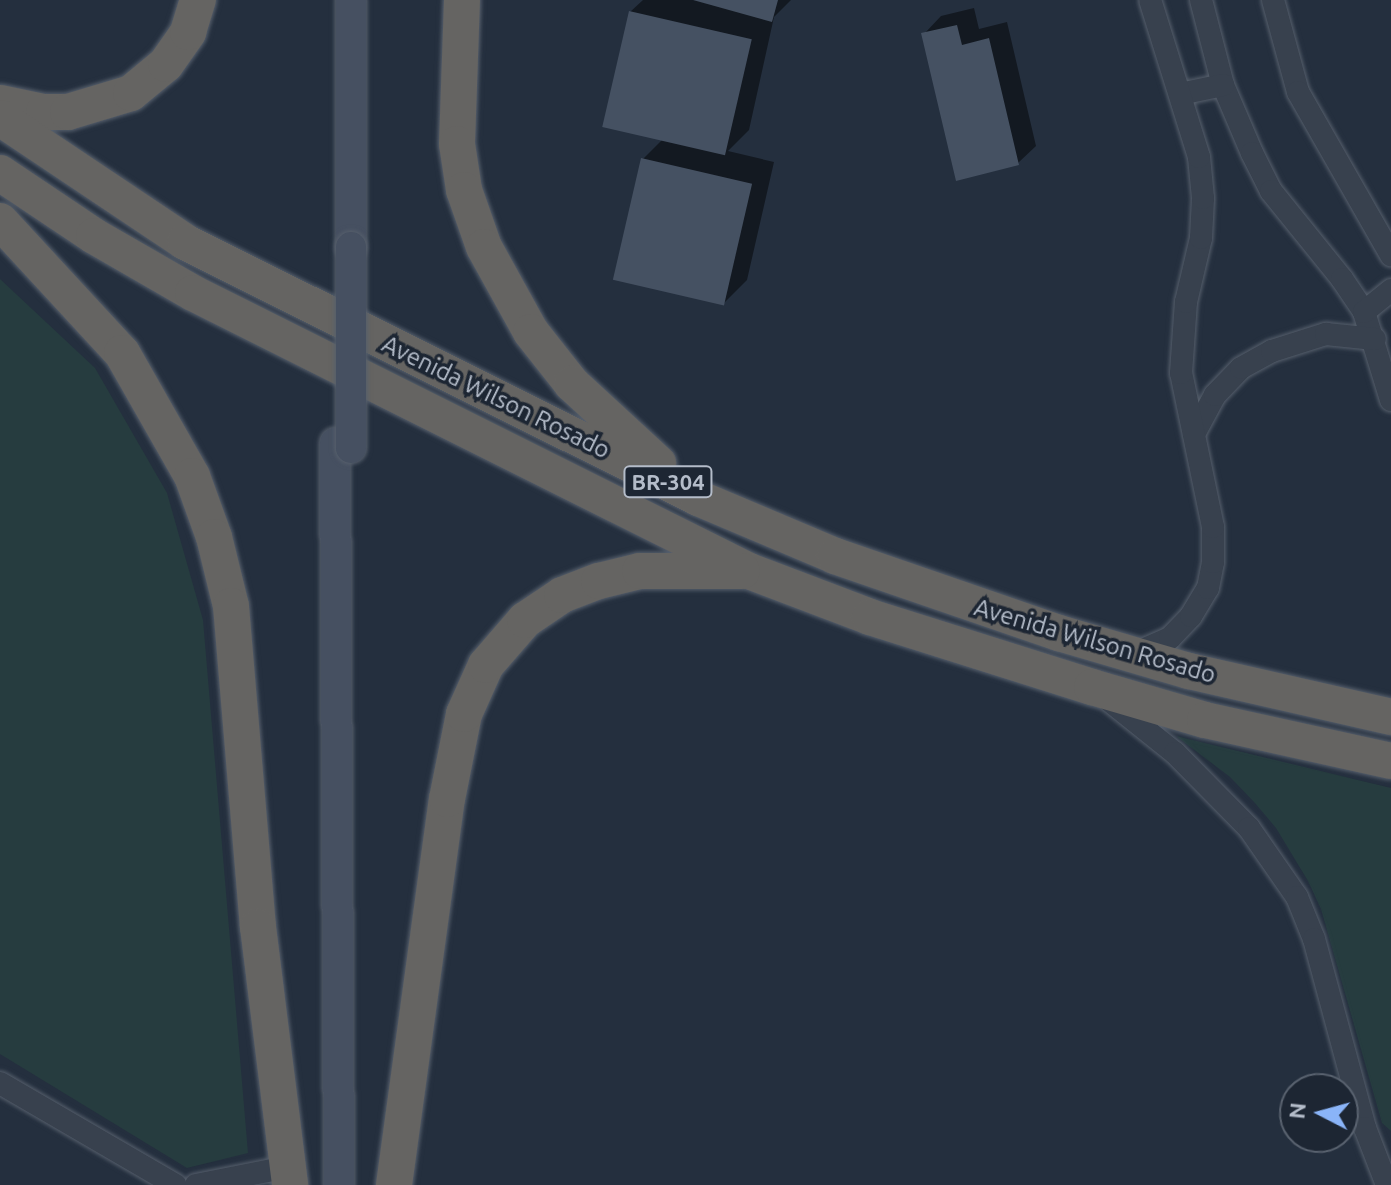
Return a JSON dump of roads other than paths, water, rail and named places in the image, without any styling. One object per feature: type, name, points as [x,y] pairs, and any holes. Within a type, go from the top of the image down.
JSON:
[{"type":"highway","points":[[0,103],[44,112],[68,112],[131,93],[166,64],[188,32],[198,0]]},
{"type":"highway","points":[[462,0],[457,144],[464,190],[484,247],[531,332],[572,384],[698,498]]},
{"type":"highway","name":"Avenida Wilson Rosado","points":[[0,118],[185,242],[698,498],[835,556],[979,608],[1131,655],[1391,717]]},
{"type":"highway","name":"Avenida Wilson Rosado","points":[[0,173],[94,236],[193,293],[749,571],[870,617],[1092,687],[1205,720],[1391,761]]},
{"type":"highway","points":[[0,221],[122,353],[192,476],[214,537],[231,606],[258,927],[289,1176]]},
{"type":"highway","points":[[394,1185],[447,799],[464,714],[486,665],[525,620],[562,595],[599,581],[640,571],[749,571]]},
{"type":"main road","points":[[331,0],[344,246]]},
{"type":"main road","points":[[339,1185],[344,246],[351,0]]},
{"type":"main road","points":[[343,445],[356,1185]]},
{"type":"street","points":[[1131,655],[1170,638],[1191,616],[1208,588],[1213,562],[1213,527],[1181,373],[1182,338],[1201,238],[1203,198],[1199,157],[1150,0]]},
{"type":"street","points":[[1201,0],[1223,85],[1271,191],[1342,279],[1364,312],[1375,339],[1391,400]]},
{"type":"street","points":[[1273,0],[1298,92],[1388,239]]},
{"type":"street","points":[[1180,94],[1223,85]]},
{"type":"street","points":[[1364,312],[1391,290]]},
{"type":"street","points":[[1194,434],[1215,395],[1241,368],[1272,351],[1326,334],[1375,339]]},
{"type":"street","points":[[1092,687],[1175,753],[1249,828],[1297,897],[1314,939],[1365,1128],[1387,1185]]},
{"type":"street","points":[[0,1083],[175,1185]]},
{"type":"street","points":[[1365,1128],[1391,1145]]},
{"type":"street","points":[[196,1185],[289,1176]]}]
